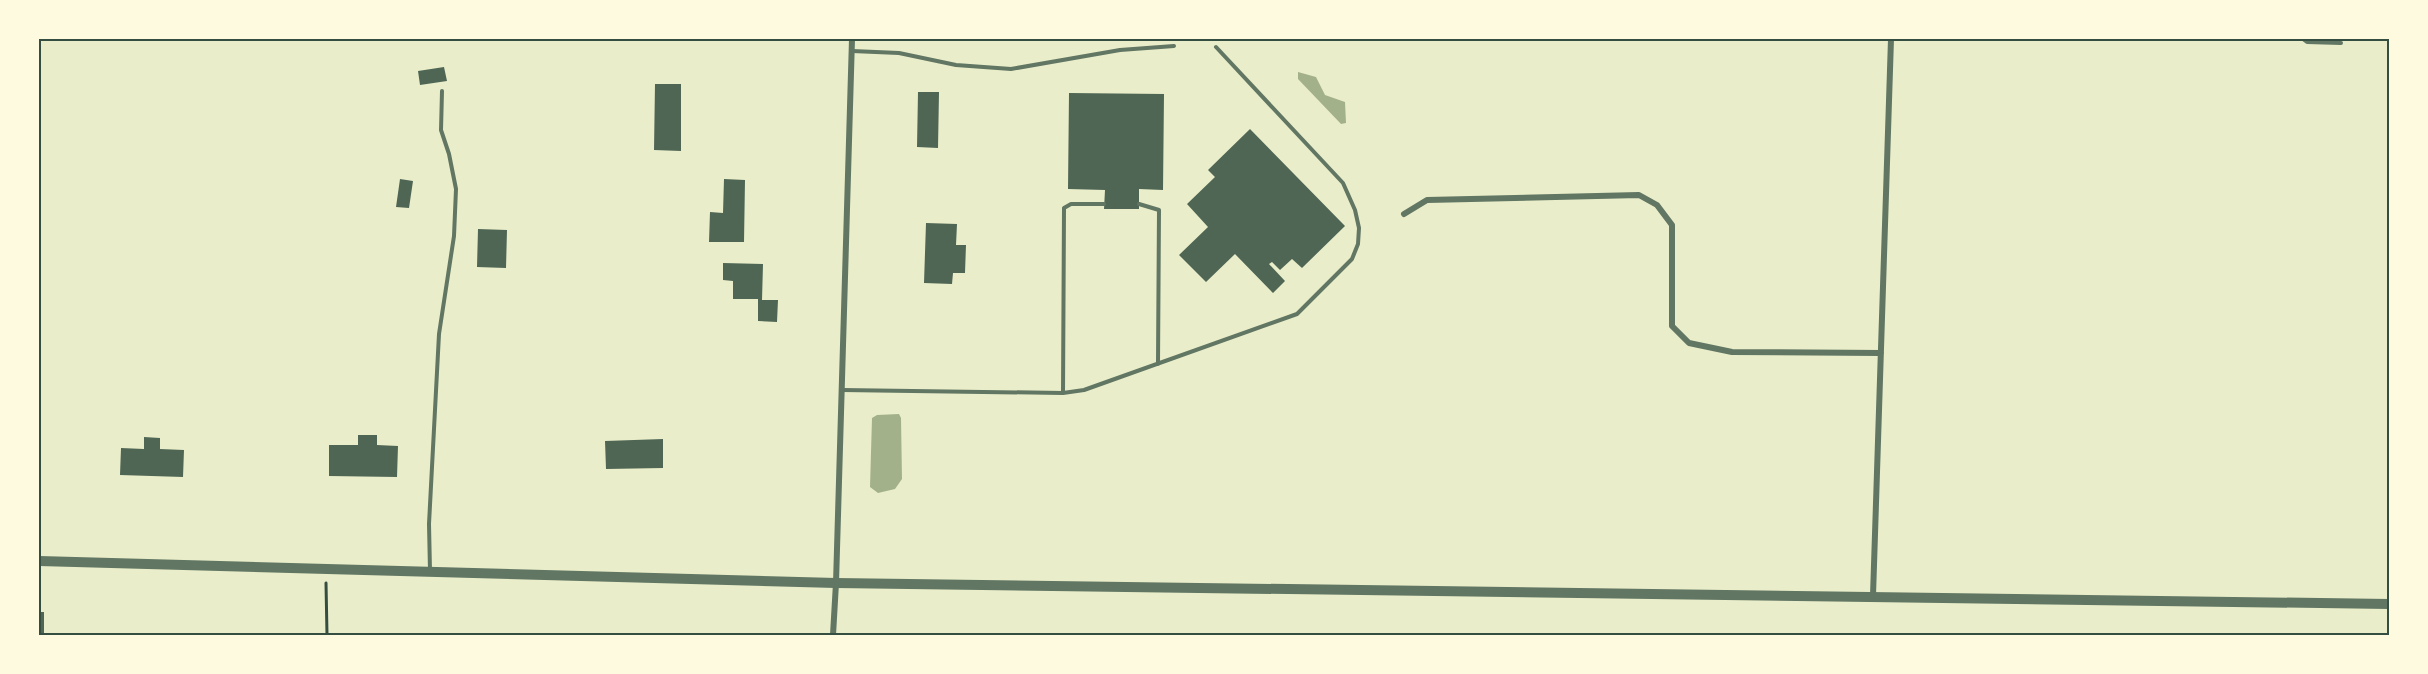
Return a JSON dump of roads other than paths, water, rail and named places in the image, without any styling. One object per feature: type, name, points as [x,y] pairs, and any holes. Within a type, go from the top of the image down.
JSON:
[{"type":"street","points":[[833,635],[852,39]]},
{"type":"street","points":[[1873,596],[1891,39]]},
{"type":"street","points":[[1404,214],[1427,200],[1639,195],[1658,205],[1672,225],[1672,326],[1689,343],[1732,352],[1881,353]]},
{"type":"street","points":[[39,561],[836,583],[2389,604]]},
{"type":"lane","points":[[2303,39],[2307,42],[2341,43]]},
{"type":"lane","points":[[852,51],[899,53],[956,65],[1011,69],[1120,50],[1174,46]]},
{"type":"lane","points":[[842,390],[1063,393],[1084,390],[1297,314],[1352,259],[1358,244],[1359,228],[1355,210],[1343,183],[1216,47]]},
{"type":"lane","points":[[430,572],[429,524],[439,334],[454,236],[456,189],[449,154],[441,130],[442,91]]},
{"type":"lane","points":[[1063,393],[1064,208],[1071,204],[1104,204]]},
{"type":"lane","points":[[1139,204],[1159,210],[1158,364]]}]
